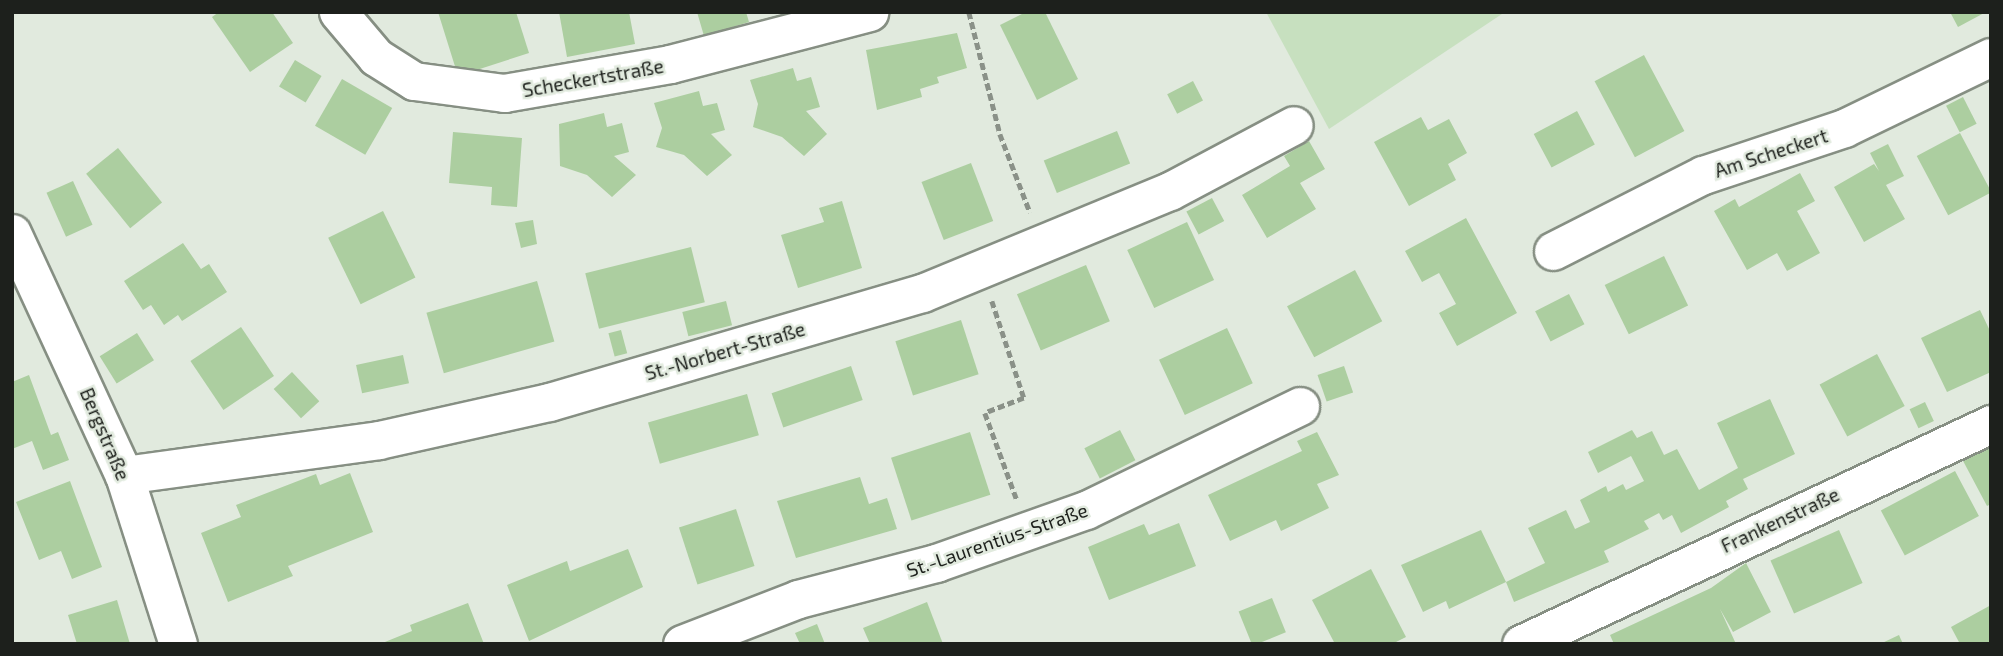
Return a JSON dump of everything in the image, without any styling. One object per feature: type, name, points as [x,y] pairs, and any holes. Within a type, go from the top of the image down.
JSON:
[{"type":"street","name":"Scheckertstraße","points":[[338,12],[376,57],[414,81],[504,93],[670,64],[869,12]]},
{"type":"street","name":"Am Scheckert","points":[[1553,251],[1703,175],[1844,128],[1991,57]]},
{"type":"street","name":"St.-Norbert-Straße","points":[[124,475],[379,440],[549,402],[983,273],[1170,191],[1294,125]]},
{"type":"street","name":"Bergstraße","points":[[12,233],[124,475],[178,644]]},
{"type":"street","name":"St.-Laurentius-Straße","points":[[682,644],[798,600],[1029,530],[1145,487],[1300,406]]},
{"type":"street","name":"Frankenstraße","points":[[1521,644],[1991,424]]},
{"type":"path","points":[[969,12],[1000,134],[1045,247]]},
{"type":"path","points":[[983,273],[1024,398],[985,413],[1029,530]]},
{"type":"green space","points":[[1266,12],[1505,12],[1329,129]]},
{"type":"building","points":[[219,12],[272,12],[293,43],[250,72],[212,17]]},
{"type":"building","points":[[438,12],[516,12],[529,53],[458,76]]},
{"type":"building","points":[[559,12],[629,12],[635,44],[567,57]]},
{"type":"building","points":[[697,12],[746,12],[749,22],[704,36]]},
{"type":"building","points":[[1026,12],[1045,12],[1078,79],[1037,100],[1000,25]]},
{"type":"building","points":[[1950,12],[1986,12],[1958,27]]},
{"type":"building","points":[[957,33],[967,68],[937,77],[939,83],[920,89],[922,97],[877,110],[866,50]]},
{"type":"building","points":[[1644,55],[1684,131],[1635,157],[1595,81]]},
{"type":"building","points":[[295,60],[322,76],[306,103],[279,87]]},
{"type":"building","points":[[793,68],[797,81],[811,77],[820,107],[806,111],[827,134],[804,156],[782,137],[753,127],[758,104],[750,80]]},
{"type":"building","points":[[342,79],[392,108],[365,155],[315,126]]},
{"type":"building","points":[[1193,81],[1203,101],[1177,114],[1167,94]]},
{"type":"building","points":[[699,91],[703,106],[717,103],[725,130],[711,134],[732,155],[707,176],[684,155],[656,147],[662,128],[654,103]]},
{"type":"building","points":[[1963,97],[1977,124],[1960,132],[1946,106]]},
{"type":"building","points":[[1577,111],[1595,145],[1552,168],[1534,134]]},
{"type":"building","points":[[604,113],[607,127],[622,123],[629,152],[614,156],[636,175],[612,197],[587,175],[560,166],[559,124]]},
{"type":"building","points":[[1421,117],[1428,130],[1449,119],[1467,153],[1448,164],[1456,180],[1409,206],[1374,142]]},
{"type":"building","points":[[1117,131],[1130,163],[1057,193],[1044,161]]},
{"type":"building","points":[[453,132],[522,138],[517,207],[491,205],[492,187],[449,183]]},
{"type":"building","points":[[1960,133],[1991,192],[1948,215],[1917,156]]},
{"type":"building","points":[[1309,141],[1325,169],[1300,183],[1316,209],[1267,238],[1242,195],[1290,166],[1284,156]]},
{"type":"building","points":[[1888,144],[1904,176],[1886,185],[1905,219],[1864,242],[1834,187],[1874,164],[1879,171],[1870,153]]},
{"type":"building","points":[[118,148],[162,202],[130,228],[86,174]]},
{"type":"building","points":[[971,163],[993,221],[944,240],[922,182]]},
{"type":"building","points":[[1800,173],[1815,201],[1797,211],[1820,253],[1787,271],[1777,253],[1747,270],[1714,211],[1735,199],[1739,207]]},
{"type":"building","points":[[73,181],[93,225],[66,237],[47,193]]},
{"type":"building","points":[[1212,198],[1224,221],[1199,235],[1186,212]]},
{"type":"building","points":[[842,201],[862,268],[798,288],[781,235],[824,222],[819,208]]},
{"type":"building","points":[[383,211],[415,278],[361,304],[328,238]]},
{"type":"building","points":[[1466,218],[1517,313],[1457,346],[1439,313],[1456,304],[1439,273],[1422,282],[1405,251]]},
{"type":"building","points":[[533,220],[537,244],[521,248],[515,223]]},
{"type":"building","points":[[1187,222],[1214,280],[1154,308],[1127,250]]},
{"type":"building","points":[[183,243],[201,269],[209,264],[227,292],[182,321],[178,315],[164,325],[151,305],[143,310],[124,281]]},
{"type":"building","points":[[691,247],[705,302],[599,329],[585,273]]},
{"type":"building","points":[[1664,256],[1688,305],[1629,334],[1605,285]]},
{"type":"building","points":[[1086,265],[1110,321],[1041,350],[1017,294]]},
{"type":"building","points":[[1355,270],[1382,321],[1314,357],[1287,306]]},
{"type":"building","points":[[537,281],[554,342],[444,373],[426,313]]},
{"type":"building","points":[[1569,294],[1584,324],[1551,342],[1535,311]]},
{"type":"building","points":[[726,301],[732,325],[688,336],[682,312]]},
{"type":"building","points":[[1980,310],[1991,333],[1991,372],[1947,392],[1921,338]]},
{"type":"building","points":[[961,320],[979,374],[913,396],[895,341]]},
{"type":"building","points":[[241,327],[274,376],[223,410],[190,361]]},
{"type":"building","points":[[1227,328],[1253,383],[1185,415],[1159,360]]},
{"type":"building","points":[[621,330],[627,353],[615,357],[608,333]]},
{"type":"building","points":[[137,333],[154,360],[117,383],[100,356]]},
{"type":"building","points":[[1877,354],[1905,406],[1847,437],[1820,385]]},
{"type":"building","points":[[403,355],[409,383],[362,393],[356,365]]},
{"type":"building","points":[[851,366],[863,400],[783,427],[772,393]]},
{"type":"building","points":[[1344,366],[1353,392],[1327,402],[1318,375]]},
{"type":"building","points":[[292,372],[319,401],[301,418],[274,389]]},
{"type":"building","points":[[29,375],[51,435],[58,432],[69,460],[43,470],[32,441],[12,449],[12,382]]},
{"type":"building","points":[[747,394],[759,435],[660,464],[648,422]]},
{"type":"building","points":[[1770,399],[1795,454],[1743,479],[1748,489],[1726,501],[1729,507],[1681,533],[1672,515],[1663,520],[1659,513],[1644,521],[1649,529],[1604,551],[1609,562],[1514,602],[1506,582],[1545,563],[1528,528],[1566,510],[1575,529],[1590,522],[1580,500],[1606,486],[1608,492],[1623,484],[1626,490],[1644,481],[1631,456],[1598,473],[1588,452],[1632,430],[1637,438],[1652,431],[1664,455],[1677,449],[1699,490],[1738,468],[1717,423]]},
{"type":"building","points":[[1925,402],[1934,421],[1918,428],[1910,409]]},
{"type":"building","points":[[1120,430],[1135,460],[1100,478],[1084,448]]},
{"type":"building","points":[[970,432],[990,495],[911,520],[891,458]]},
{"type":"building","points":[[1317,432],[1339,475],[1317,484],[1329,508],[1281,531],[1276,520],[1230,541],[1208,495],[1302,451],[1297,441]]},
{"type":"building","points":[[1991,442],[1991,504],[1987,506],[1961,457]]},
{"type":"building","points":[[1955,471],[1979,516],[1905,555],[1881,510]]},
{"type":"building","points":[[350,473],[373,532],[288,566],[293,576],[228,602],[201,533],[241,517],[236,505],[316,474],[320,485]]},
{"type":"building","points":[[860,477],[869,504],[887,498],[897,529],[796,558],[777,501]]},
{"type":"building","points":[[70,481],[102,567],[72,579],[61,551],[39,560],[16,502]]},
{"type":"building","points":[[736,509],[755,566],[697,585],[679,528]]},
{"type":"building","points":[[1179,523],[1196,566],[1109,600],[1088,547],[1144,524],[1149,535]]},
{"type":"building","points":[[1481,530],[1506,582],[1449,609],[1446,601],[1423,612],[1401,565]]},
{"type":"building","points":[[1839,530],[1863,583],[1794,613],[1770,561]]},
{"type":"building","points":[[628,549],[643,587],[529,641],[507,585],[567,561],[570,571]]},
{"type":"building","points":[[1746,563],[1771,612],[1733,632],[1720,609],[1736,644],[1614,644],[1610,635],[1711,588]]},
{"type":"building","points":[[1371,569],[1406,637],[1392,644],[1335,644],[1312,600]]},
{"type":"building","points":[[1272,598],[1286,632],[1252,644],[1239,611]]},
{"type":"building","points":[[117,600],[130,644],[77,644],[68,615]]},
{"type":"building","points":[[927,602],[943,644],[870,644],[863,628]]},
{"type":"building","points":[[468,603],[484,644],[380,644],[412,631],[410,625]]},
{"type":"building","points":[[1991,605],[1991,644],[1960,644],[1951,627]]},
{"type":"building","points":[[817,624],[825,644],[800,644],[795,633]]},
{"type":"building","points":[[1899,635],[1903,644],[1880,644]]}]
